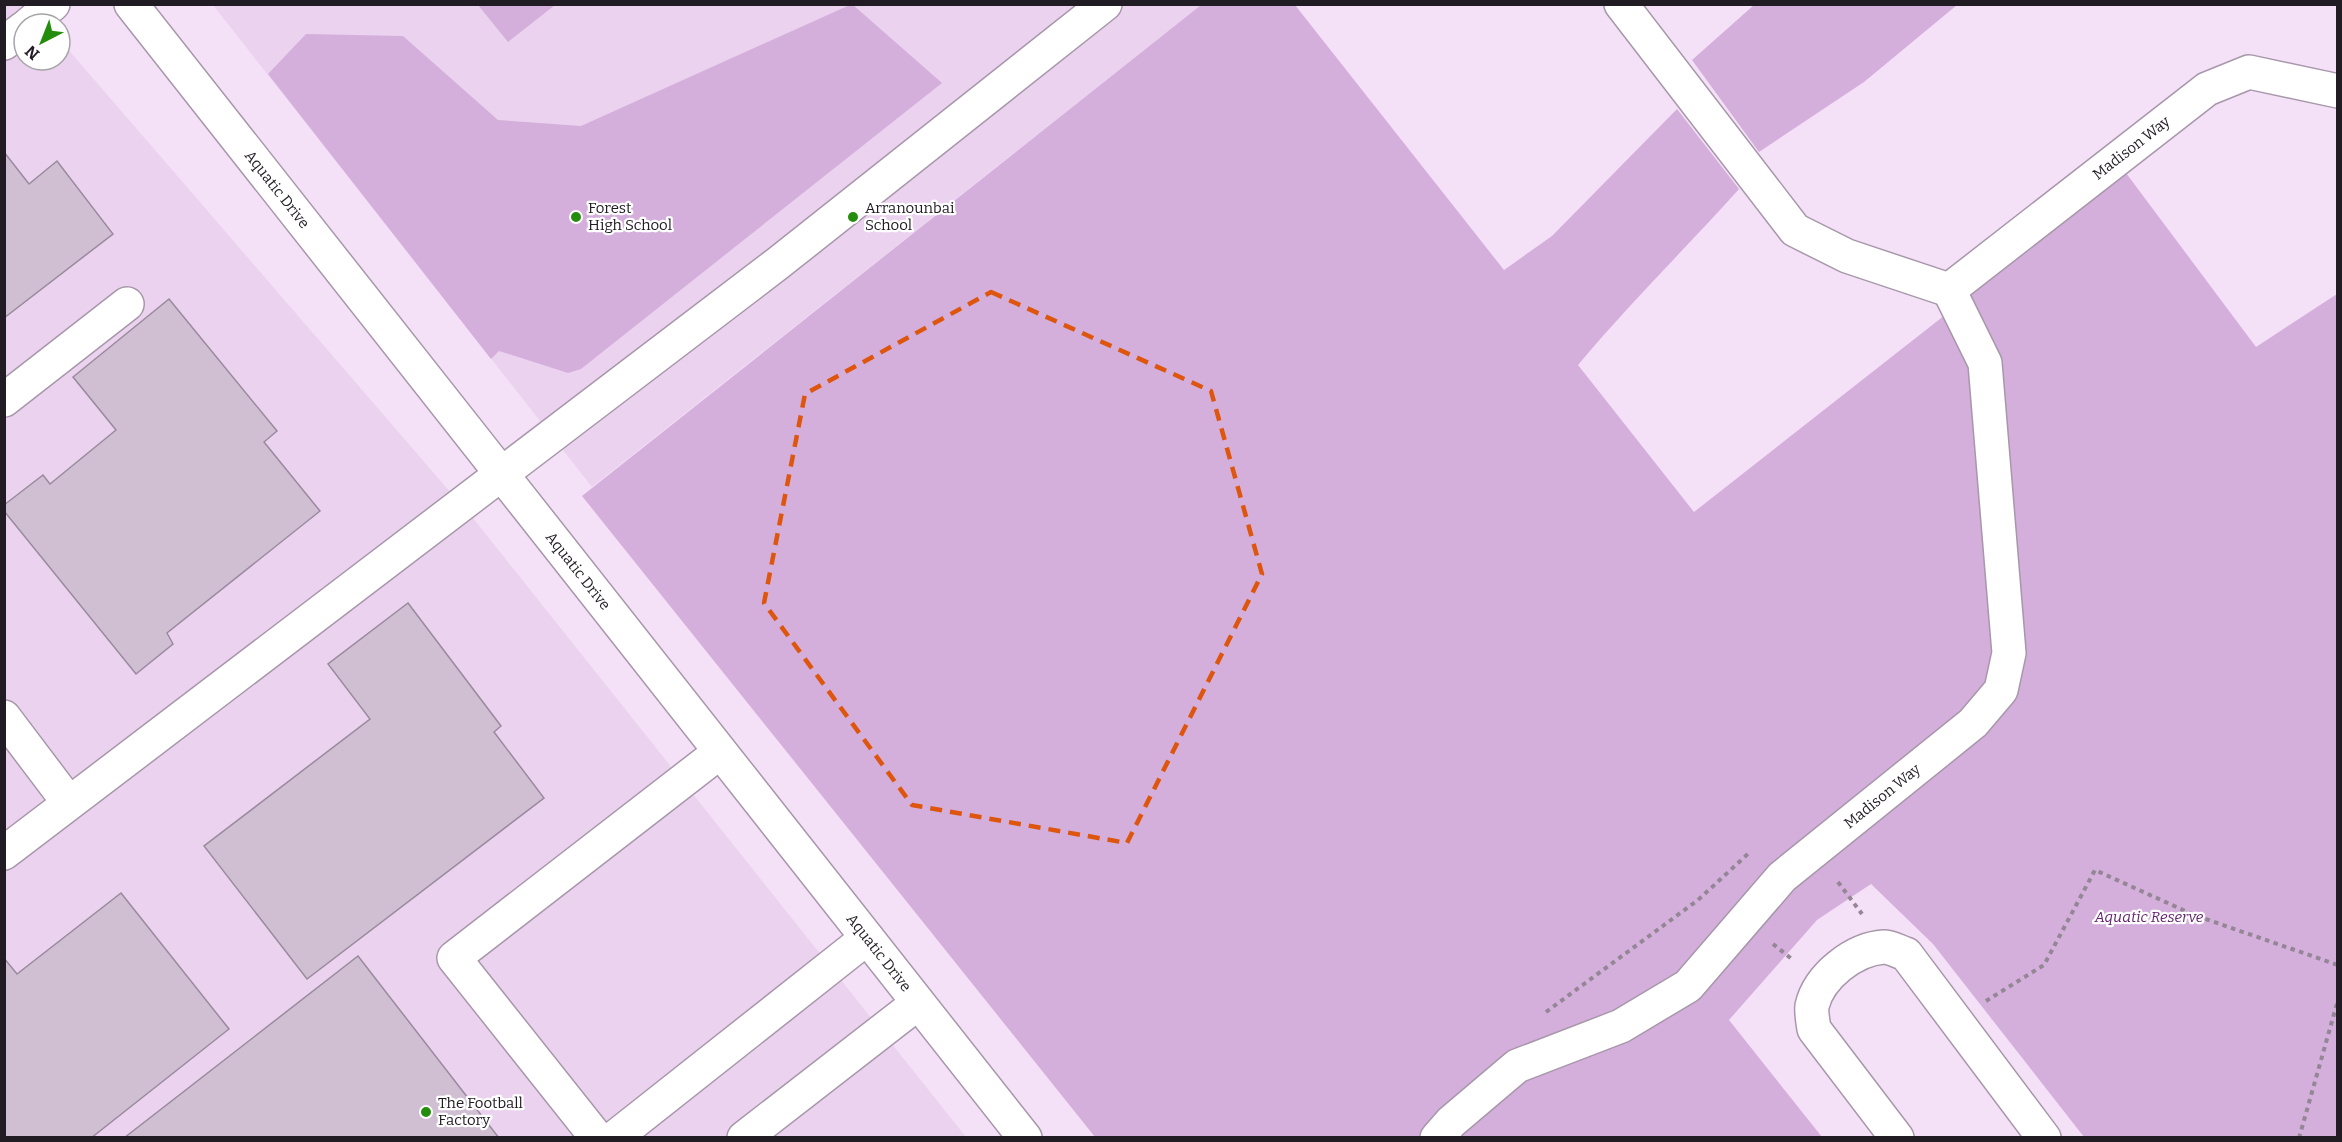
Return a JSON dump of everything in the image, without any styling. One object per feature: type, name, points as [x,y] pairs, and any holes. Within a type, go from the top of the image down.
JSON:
[{"type":"street","name":"Aquatic Drive","points":[[131,4],[1025,1137]]},
{"type":"street","points":[[4,853],[500,472],[777,264],[1105,4]]},
{"type":"street","points":[[1620,4],[1795,231],[1847,256],[1949,290]]},
{"type":"street","name":"Madison Way","points":[[1437,1137],[1516,1066],[1622,1026],[1688,986],[1782,878],[1973,723],[2001,690],[2009,653],[1985,363],[1949,290],[2207,89],[2249,72],[2337,91]]},
{"type":"street","points":[[4,400],[127,304]]},
{"type":"street","points":[[4,717],[69,803]]},
{"type":"street","points":[[597,1137],[454,958],[720,752]]},
{"type":"street","points":[[614,1137],[867,938]]},
{"type":"street","points":[[1897,1137],[1814,1029],[1812,1007],[1821,984],[1863,951],[1887,947],[1906,954],[2044,1137]]},
{"type":"street","points":[[744,1137],[918,1003]]},
{"type":"path","points":[[1543,1013],[1698,900],[1755,847]]},
{"type":"path","points":[[1814,850],[1887,947]]},
{"type":"path","points":[[1955,1020],[2044,965],[2095,870],[2194,915],[2337,964]]},
{"type":"path","points":[[1745,921],[1821,984]]},
{"type":"path","points":[[2299,1137],[2337,1000]]},
{"type":"highlighted area","points":[[991,292],[1211,391],[1262,574],[1127,843],[912,805],[764,603],[805,394]]},
{"type":"shaded area","points":[[29,4],[27,12],[12,12],[12,72],[72,72],[72,54],[477,523],[966,1137],[5,1138],[4,5]]},
{"type":"shaded area","name":"Forest High School","points":[[213,5],[1201,5],[592,487]]},
{"type":"green space","name":"Forest High School","points":[[852,4],[942,83],[581,369],[568,373],[499,351],[491,359],[268,74],[306,34],[403,36],[498,120],[581,126]]},
{"type":"green space","points":[[478,5],[555,5],[508,42]]},
{"type":"green space","name":"Aquatic Reserve","points":[[1201,5],[1295,5],[1504,270],[1552,236],[1677,109],[1739,189],[1578,365],[1694,512],[2126,173],[2256,347],[2337,294],[2337,1137],[2084,1137],[1933,944],[1871,884],[1817,920],[1729,1020],[1822,1137],[1095,1137],[582,496]]},
{"type":"green space","points":[[1754,5],[1957,5],[1864,82],[1759,152],[1692,60]]},
{"type":"building","points":[[4,152],[29,184],[57,161],[113,234],[4,318]]},
{"type":"building","points":[[169,299],[277,431],[264,442],[320,511],[167,633],[173,644],[136,674],[4,511],[4,505],[43,475],[50,484],[116,430],[73,377]]},
{"type":"building","points":[[408,603],[501,726],[494,732],[544,798],[307,979],[204,846],[370,719],[328,664]]},
{"type":"building","points":[[121,893],[229,1029],[91,1138],[4,1138],[4,958],[17,974]]},
{"type":"building","points":[[358,956],[499,1138],[124,1138]]},
{"type":"place","name":"Forest High School","points":[[576,217]]},
{"type":"place","name":"Arranounbai School","points":[[853,217]]},
{"type":"place","name":"The Football Factory","points":[[426,1112]]}]
